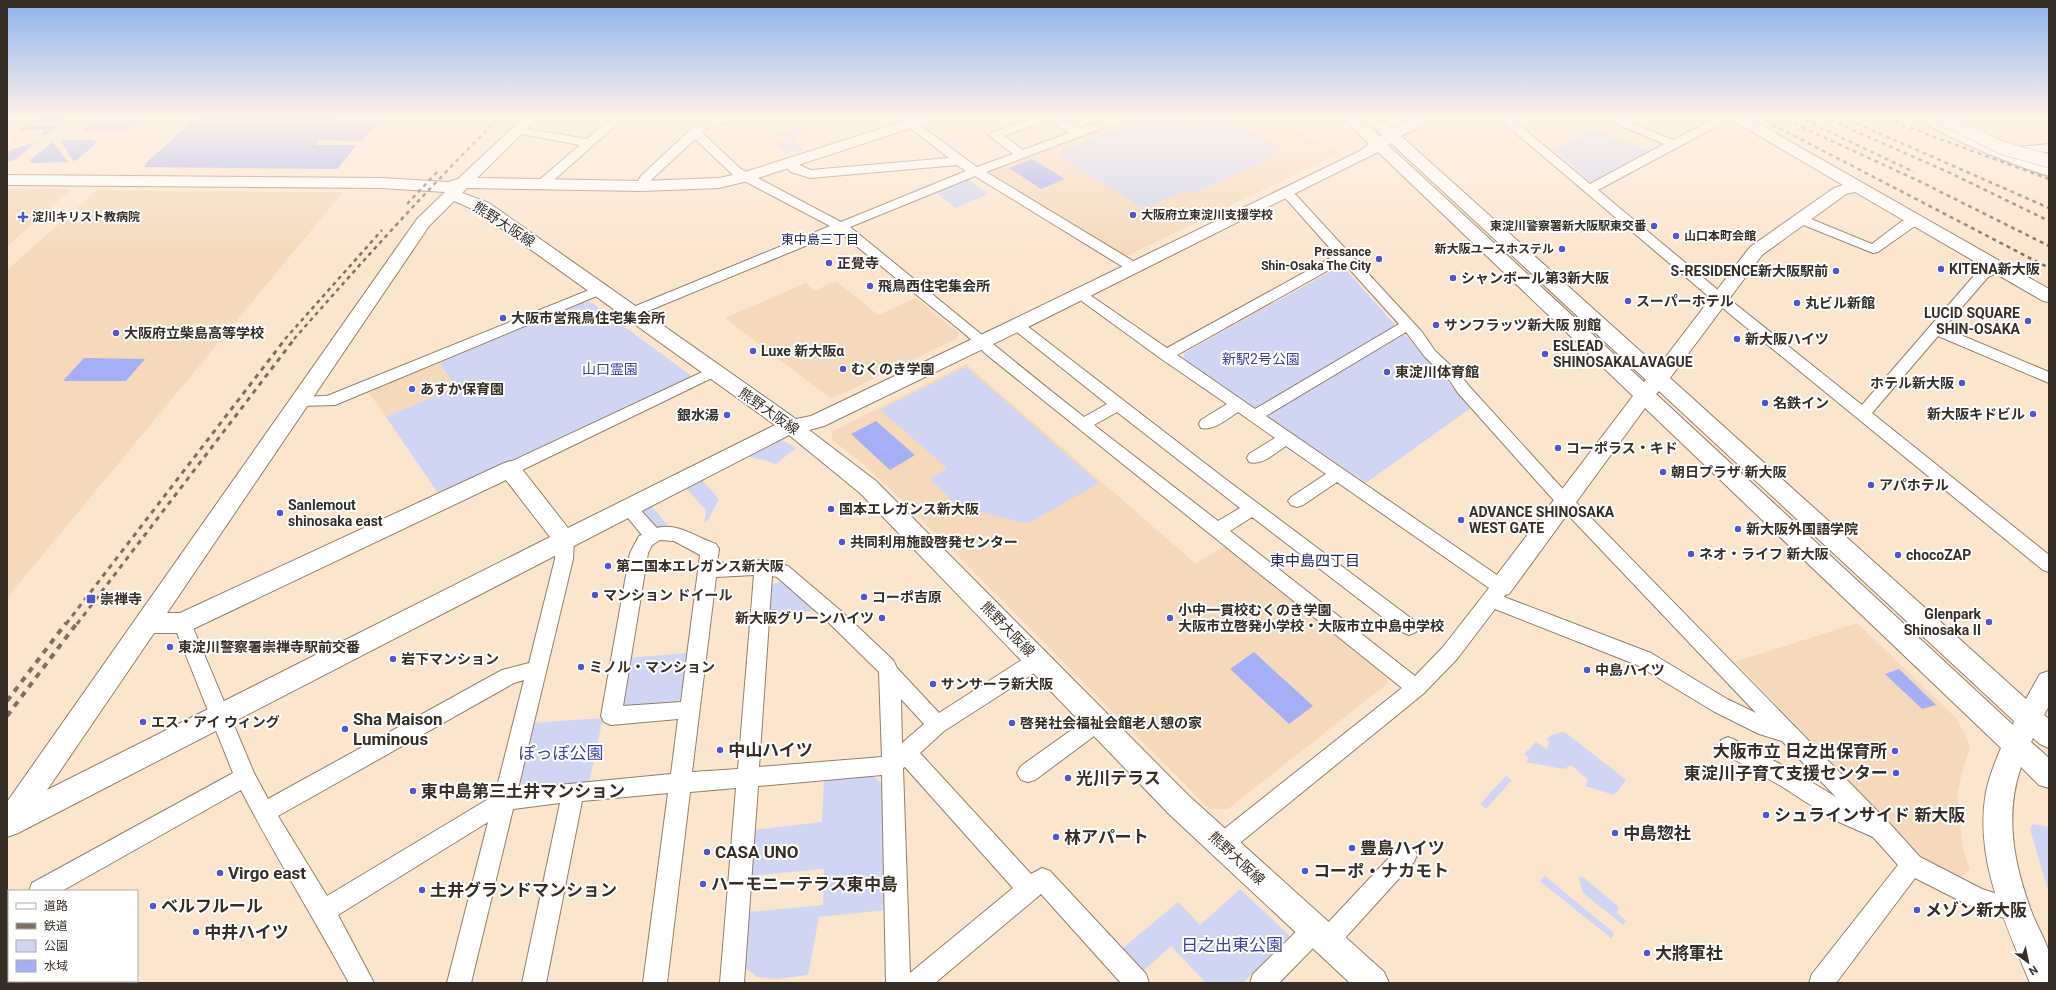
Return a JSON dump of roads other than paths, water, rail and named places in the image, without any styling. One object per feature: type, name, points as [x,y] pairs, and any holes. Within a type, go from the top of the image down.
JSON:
[{"type":"street","points":[[8,825],[429,215],[438,209],[473,163]]},
{"type":"street","points":[[542,184],[566,163]]},
{"type":"street","points":[[641,186],[645,179],[661,163]]},
{"type":"street","points":[[728,163],[737,172],[841,227],[1083,424],[1416,688]]},
{"type":"street","points":[[455,188],[542,184],[641,186],[719,183],[746,177],[789,164],[795,169],[810,174],[934,163]]},
{"type":"street","points":[[963,163],[1133,267]]},
{"type":"street","points":[[631,313],[997,163]]},
{"type":"street","points":[[8,825],[530,556],[565,540],[777,431],[817,420],[1017,325],[1346,163]]},
{"type":"street","points":[[1411,163],[1651,387],[2049,776]]},
{"type":"street","points":[[1559,163],[1719,298],[2049,565]]},
{"type":"street","points":[[1590,189],[1638,163]]},
{"type":"street","points":[[1817,163],[2049,297]]},
{"type":"street","points":[[2025,163],[2049,172]]},
{"type":"street","name":"熊野大阪線","points":[[7,180],[381,183],[455,188],[792,427],[868,487],[1179,805],[1373,983]]},
{"type":"street","points":[[1222,844],[1416,688],[1450,653],[1651,387],[1671,365],[1719,298],[1756,251],[1840,191],[1856,186]]},
{"type":"street","points":[[1283,193],[1292,198],[1406,326],[1417,335],[1435,359],[1456,378],[1463,389],[1540,474],[1883,832],[1912,865],[1978,899],[2017,911]]},
{"type":"street","points":[[1801,219],[1873,249],[1907,224],[1916,221]]},
{"type":"street","points":[[1165,354],[1344,256]]},
{"type":"street","points":[[1862,415],[1983,274],[1997,268]]},
{"type":"street","points":[[300,402],[329,401],[599,290]]},
{"type":"street","points":[[1079,294],[1337,474],[1496,594],[1644,659],[1720,705],[1766,728],[1788,734]]},
{"type":"street","points":[[1017,325],[1117,405],[1409,627]]},
{"type":"street","points":[[1255,416],[1406,326]]},
{"type":"street","points":[[1936,330],[2049,378]]},
{"type":"street","points":[[148,623],[182,623],[713,372]]},
{"type":"street","points":[[1651,387],[2049,736]]},
{"type":"street","points":[[1083,424],[1117,405]]},
{"type":"street","points":[[1207,424],[1238,405]]},
{"type":"street","points":[[1255,458],[1286,438]]},
{"type":"street","points":[[459,983],[564,558],[565,540],[510,469]]},
{"type":"street","points":[[1297,501],[1337,474]]},
{"type":"street","points":[[628,507],[653,536]]},
{"type":"street","points":[[1218,530],[1252,508]]},
{"type":"street","points":[[655,983],[679,784],[689,710],[710,549],[704,549],[676,533],[665,533],[653,536],[645,541],[639,553],[611,716],[689,710]]},
{"type":"street","points":[[707,571],[764,567],[782,571],[886,666],[890,674],[937,725]]},
{"type":"street","points":[[732,983],[764,567]]},
{"type":"street","points":[[182,623],[245,777],[264,813],[323,911],[362,983]]},
{"type":"street","points":[[323,911],[505,800],[573,792],[747,778],[899,759],[937,725],[1038,660]]},
{"type":"street","points":[[264,813],[509,676],[536,668]]},
{"type":"street","points":[[890,674],[899,759],[898,983]]},
{"type":"street","points":[[2046,983],[2017,911],[2000,854],[1997,814],[2000,790],[2016,745],[2049,682]]},
{"type":"street","points":[[1028,773],[1098,722]]},
{"type":"street","points":[[1728,746],[1788,779],[1840,812],[1883,832]]},
{"type":"street","points":[[899,759],[1029,890]]},
{"type":"street","points":[[42,890],[245,777]]},
{"type":"street","points":[[534,983],[573,792]]},
{"type":"street","points":[[1262,983],[1321,935],[1406,855]]},
{"type":"street","points":[[1821,983],[1912,865]]},
{"type":"street","points":[[916,983],[1042,879],[1137,983]]},
{"type":"water","points":[[342,163],[337,169],[145,167],[145,164]]},
{"type":"water","points":[[1021,163],[1039,163],[1065,179],[1041,189],[1009,168]]},
{"type":"water","points":[[84,358],[145,359],[126,381],[63,381]]},
{"type":"water","points":[[876,421],[915,455],[890,470],[851,434]]},
{"type":"water","points":[[1254,652],[1313,706],[1289,724],[1230,669]]},
{"type":"water","points":[[1899,669],[1936,705],[1922,709],[1885,674]]},
{"type":"railway","points":[[294,339],[421,198],[455,163]]},
{"type":"railway","points":[[1847,163],[2049,268]]},
{"type":"railway","points":[[1880,163],[2049,246]]},
{"type":"railway","points":[[1895,163],[1914,172]]},
{"type":"railway","points":[[1928,163],[2049,221]]},
{"type":"railway","points":[[1947,163],[2049,208]]},
{"type":"railway","points":[[2006,163],[2049,179]]},
{"type":"railway","points":[[407,204],[437,172]]},
{"type":"railway","points":[[285,339],[382,230]]},
{"type":"railway","points":[[66,624],[286,338]]},
{"type":"railway","points":[[77,624],[295,338]]},
{"type":"railway","points":[[7,701],[66,623]]},
{"type":"railway","points":[[7,716],[77,623]]},
{"type":"place","name":"大阪府立東淀川支援学校","points":[[1133,215]]},
{"type":"place","name":"淀川キリスト教病院","points":[[23,217]]},
{"type":"place","name":"東淀川警察署新大阪駅東交番","points":[[1654,226]]},
{"type":"place","name":"山口本町会館","points":[[1676,236]]},
{"type":"place","name":"新大阪ユースホステル","points":[[1562,249]]},
{"type":"place","name":"Pressance Shin-Osaka The City","points":[[1379,259]]},
{"type":"place","name":"正覺寺","points":[[829,263]]},
{"type":"place","name":"KITENA新大阪","points":[[1941,269]]},
{"type":"place","name":"S-RESIDENCE新大阪駅前","points":[[1836,271]]},
{"type":"place","name":"シャンボール第3新大阪","points":[[1453,278]]},
{"type":"place","name":"飛鳥西住宅集会所","points":[[870,286]]},
{"type":"place","name":"スーパーホテル","points":[[1628,301]]},
{"type":"place","name":"丸ビル新館","points":[[1797,303]]},
{"type":"place","name":"大阪市営飛鳥住宅集会所","points":[[503,318]]},
{"type":"place","name":"LUCID SQUARE SHIN-OSAKA","points":[[2028,321]]},
{"type":"place","name":"サンフラッツ新大阪 別館","points":[[1436,325]]},
{"type":"place","name":"大阪府立柴島高等学校","points":[[116,333]]},
{"type":"place","name":"新大阪ハイツ","points":[[1737,339]]},
{"type":"place","name":"Luxe 新大阪α","points":[[753,351]]},
{"type":"place","name":"ESLEAD SHINOSAKALAVAGUE","points":[[1545,354]]},
{"type":"place","name":"むくのき学園","points":[[843,369]]},
{"type":"place","name":"東淀川体育館","points":[[1387,372]]},
{"type":"place","name":"ホテル新大阪","points":[[1962,383]]},
{"type":"place","name":"あすか保育園","points":[[412,389]]},
{"type":"place","name":"名鉄イン","points":[[1765,403]]},
{"type":"place","name":"新大阪キドビル","points":[[2033,414]]},
{"type":"place","name":"銀水湯","points":[[727,415]]},
{"type":"place","name":"コーポラス・キド","points":[[1558,448]]},
{"type":"place","name":"朝日プラザ 新大阪","points":[[1663,472]]},
{"type":"place","name":"アパホテル","points":[[1871,485]]},
{"type":"place","name":"国本エレガンス新大阪","points":[[831,509]]},
{"type":"place","name":"Sanlemout shinosaka east","points":[[280,513]]},
{"type":"place","name":"ADVANCE SHINOSAKA WEST GATE","points":[[1461,520]]},
{"type":"place","name":"新大阪外国語学院","points":[[1738,529]]},
{"type":"place","name":"共同利用施設啓発センター","points":[[842,542]]},
{"type":"place","name":"ネオ・ライフ 新大阪","points":[[1691,554]]},
{"type":"place","name":"chocoZAP","points":[[1898,555]]},
{"type":"place","name":"第二国本エレガンス新大阪","points":[[608,566]]},
{"type":"place","name":"マンション ドイール","points":[[595,595]]},
{"type":"place","name":"コーポ吉原","points":[[864,597]]},
{"type":"place","name":"崇禅寺","points":[[91,599]]},
{"type":"place","name":"新大阪グリーンハイツ","points":[[882,618]]},
{"type":"place","name":"小中一貫校むくのき学園 大阪市立啓発小学校・大阪市立中島中学校","points":[[1170,618]]},
{"type":"place","name":"Glenpark Shinosaka II","points":[[1989,622]]},
{"type":"place","name":"東淀川警察署崇禅寺駅前交番","points":[[170,647]]},
{"type":"place","name":"岩下マンション","points":[[393,659]]},
{"type":"place","name":"ミノル・マンション","points":[[581,667]]},
{"type":"place","name":"中島ハイツ","points":[[1587,670]]},
{"type":"place","name":"サンサーラ新大阪","points":[[933,684]]},
{"type":"place","name":"エス・アイ ウィング","points":[[143,722]]},
{"type":"place","name":"啓発社会福祉会館老人憩の家","points":[[1012,723]]},
{"type":"place","name":"Sha Maison Luminous","points":[[345,729]]},
{"type":"place","name":"中山ハイツ","points":[[720,750]]},
{"type":"place","name":"大阪市立 日之出保育所","points":[[1895,751]]},
{"type":"place","name":"東淀川子育て支援センター","points":[[1896,773]]},
{"type":"place","name":"光川テラス","points":[[1068,778]]},
{"type":"place","name":"東中島第三土井マンション","points":[[413,791]]},
{"type":"place","name":"シュラインサイド 新大阪","points":[[1766,815]]},
{"type":"place","name":"中島惣社","points":[[1615,833]]},
{"type":"place","name":"林アパート","points":[[1056,837]]},
{"type":"place","name":"豊島ハイツ","points":[[1352,848]]},
{"type":"place","name":"CASA UNO","points":[[707,852]]},
{"type":"place","name":"コーポ・ナカモト","points":[[1305,871]]},
{"type":"place","name":"Virgo east","points":[[220,873]]},
{"type":"place","name":"ハーモニーテラス東中島","points":[[703,884]]},
{"type":"place","name":"土井グランドマンション","points":[[422,890]]},
{"type":"place","name":"ベルフルール","points":[[153,906]]},
{"type":"place","name":"メゾン新大阪","points":[[1917,910]]},
{"type":"place","name":"中井ハイツ","points":[[196,932]]},
{"type":"place","name":"大將軍社","points":[[1647,953]]},
{"type":"district","name":"東中島三丁目","points":[[820,239]]},
{"type":"district","name":"東中島四丁目","points":[[1315,561]]},
{"type":"park label","name":"新駅2号公園","points":[[1261,359]]},
{"type":"park label","name":"山口霊園","points":[[610,369]]},
{"type":"park label","name":"ぽっぽ公園","points":[[561,753]]},
{"type":"park label","name":"日之出東公園","points":[[1232,945]]}]
